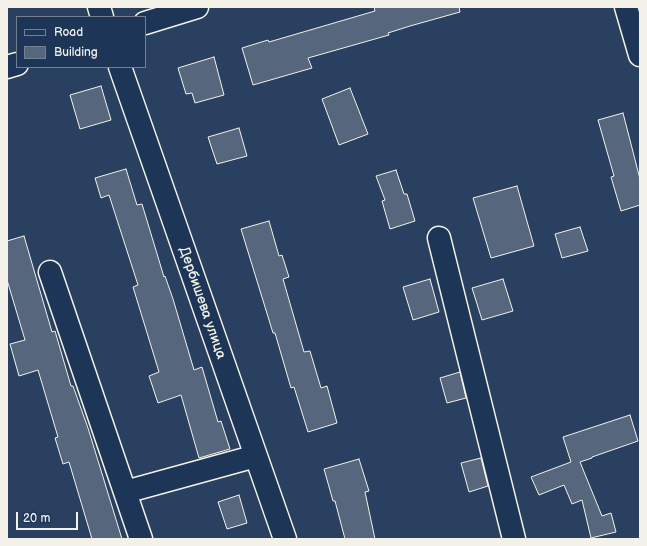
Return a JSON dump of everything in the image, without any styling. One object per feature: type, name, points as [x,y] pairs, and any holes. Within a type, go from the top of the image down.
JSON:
[{"type":"street","points":[[146,23],[198,7]]},
{"type":"street","points":[[626,7],[640,55]]},
{"type":"street","name":"Дербишева улица","points":[[120,68],[285,539]]},
{"type":"street","points":[[439,238],[514,539]]},
{"type":"street","points":[[50,272],[141,539]]},
{"type":"street","points":[[125,492],[256,456]]},
{"type":"building","points":[[374,7],[459,7],[460,12],[388,33],[389,35],[308,58],[312,68],[253,85],[242,48],[268,40],[269,42],[375,11]]},
{"type":"building","points":[[214,57],[224,95],[195,103],[192,93],[186,94],[178,68]]},
{"type":"building","points":[[101,86],[111,120],[80,129],[70,95]]},
{"type":"building","points":[[350,88],[368,134],[339,145],[322,99]]},
{"type":"building","points":[[623,113],[640,179],[640,205],[621,211],[611,177],[614,176],[598,120]]},
{"type":"building","points":[[239,128],[247,156],[217,164],[208,137]]},
{"type":"building","points":[[126,169],[137,205],[142,204],[194,370],[202,367],[218,422],[221,421],[230,449],[199,458],[181,395],[158,403],[149,376],[159,372],[133,287],[138,285],[109,195],[101,198],[95,178]]},
{"type":"building","points":[[396,170],[404,194],[407,194],[415,221],[390,229],[382,201],[385,200],[376,176]]},
{"type":"building","points":[[517,186],[534,246],[491,258],[473,198]]},
{"type":"building","points":[[269,221],[279,256],[282,255],[289,277],[283,279],[304,352],[310,351],[321,388],[327,386],[337,423],[308,432],[294,387],[291,388],[275,333],[273,333],[241,229]]},
{"type":"building","points":[[580,227],[588,251],[562,258],[555,234]]},
{"type":"building","points":[[24,236],[52,332],[55,331],[71,386],[73,386],[88,428],[122,539],[92,539],[69,462],[63,464],[55,438],[58,437],[38,370],[19,376],[10,344],[25,340],[7,280],[7,241]]},
{"type":"building","points":[[430,279],[439,312],[413,320],[403,287]]},
{"type":"building","points":[[503,279],[513,311],[482,320],[472,288]]},
{"type":"building","points":[[460,372],[466,398],[447,403],[440,378]]},
{"type":"building","points":[[630,415],[638,441],[580,462],[602,516],[611,513],[616,532],[591,538],[582,500],[572,504],[564,485],[539,495],[531,477],[571,462],[563,437]]},
{"type":"building","points":[[481,458],[488,486],[469,492],[461,463]]},
{"type":"building","points":[[359,459],[369,491],[365,492],[375,539],[345,539],[335,501],[333,501],[324,469]]},
{"type":"building","points":[[239,495],[247,523],[227,529],[218,502]]}]
